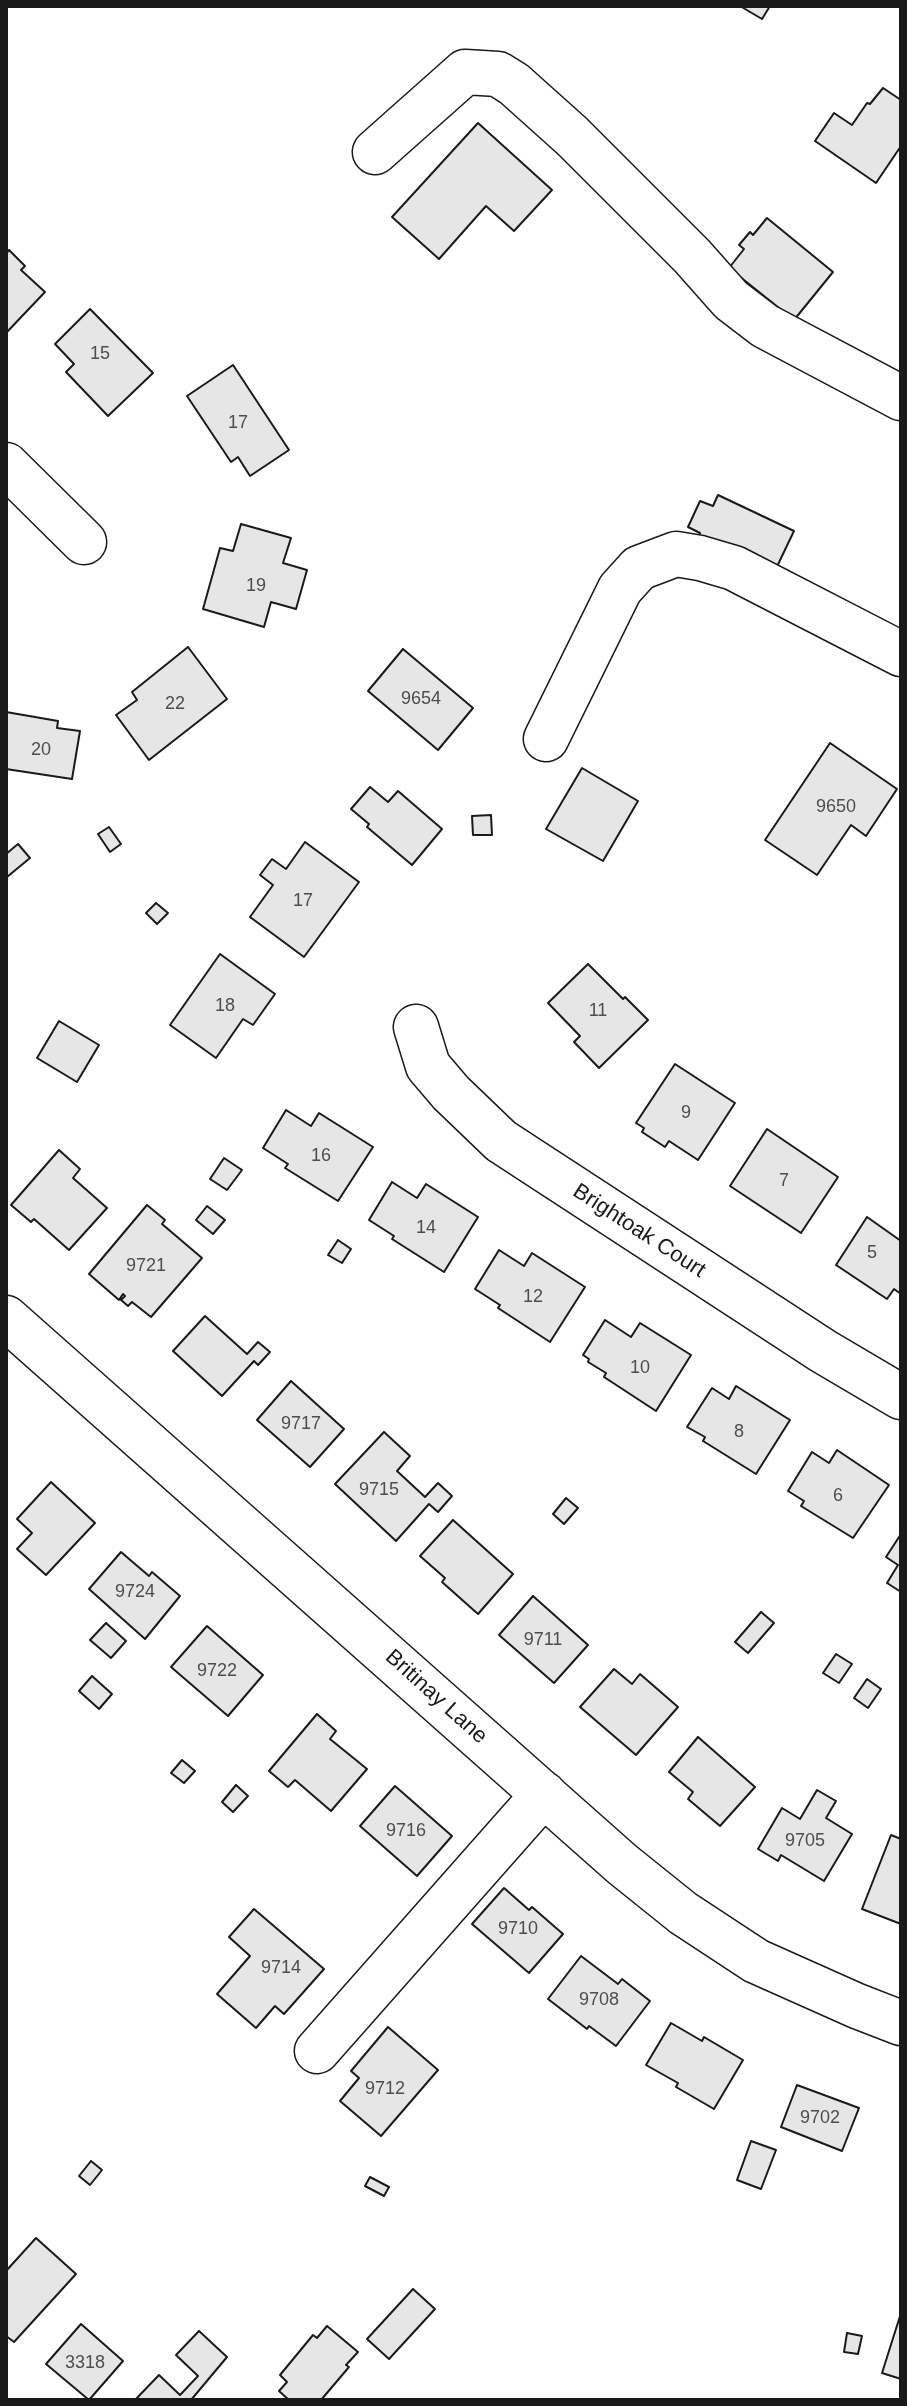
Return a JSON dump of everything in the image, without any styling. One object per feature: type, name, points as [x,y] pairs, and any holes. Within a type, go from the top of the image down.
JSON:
[{"type":"street","points":[[375,152],[465,72],[498,74],[514,84],[572,136],[692,256],[731,300],[765,326],[901,398]]},
{"type":"street","points":[[6,465],[84,542]]},
{"type":"street","points":[[546,739],[620,589],[639,568],[676,554],[734,568],[901,654]]},
{"type":"street","name":"Brightoak Court","points":[[416,1027],[428,1066],[501,1141],[836,1359],[901,1397]]},
{"type":"street","name":"Britinay Lane","points":[[6,1318],[622,1864],[719,1938],[756,1961],[901,2023]]},
{"type":"street","points":[[317,2051],[544,1794]]},
{"type":"building","points":[[740,6],[770,6],[762,19]]},
{"type":"building","points":[[883,88],[901,100],[901,146],[876,183],[815,141],[834,113],[852,125],[867,103],[870,104]]},
{"type":"building","points":[[478,123],[552,190],[514,231],[486,206],[439,259],[392,217]]},
{"type":"building","points":[[767,218],[833,272],[794,320],[729,268],[744,249],[739,245],[750,232],[753,235]]},
{"type":"building","points":[[9,250],[25,266],[21,270],[45,292],[6,333],[6,254]]},
{"type":"building","points":[[90,309],[153,373],[108,416],[66,372],[74,364],[55,344]]},
{"type":"building","points":[[233,365],[289,450],[250,476],[238,457],[231,462],[187,396]]},
{"type":"building","points":[[718,495],[794,531],[772,577],[696,541],[700,533],[688,527],[700,501],[713,506]]},
{"type":"building","points":[[241,524],[291,538],[283,563],[307,570],[296,609],[271,602],[264,627],[203,609],[220,548],[233,551]]},
{"type":"building","points":[[188,647],[227,699],[149,760],[116,715],[137,700],[132,692]]},
{"type":"building","points":[[403,649],[473,708],[438,750],[368,691]]},
{"type":"building","points":[[6,712],[58,721],[57,728],[80,731],[72,779],[6,769]]},
{"type":"building","points":[[830,743],[897,789],[866,836],[851,825],[817,875],[765,840]]},
{"type":"building","points":[[582,768],[638,801],[603,861],[546,829]]},
{"type":"building","points":[[370,787],[388,802],[398,791],[442,829],[412,865],[367,827],[369,824],[351,809]]},
{"type":"building","points":[[491,815],[492,835],[473,835],[472,816]]},
{"type":"building","points":[[109,827],[121,844],[110,852],[98,834]]},
{"type":"building","points":[[305,842],[359,882],[304,957],[250,917],[273,885],[260,875],[272,859],[286,869]]},
{"type":"building","points":[[18,844],[30,858],[7,877],[6,854]]},
{"type":"building","points":[[156,903],[168,913],[157,924],[146,913]]},
{"type":"building","points":[[220,954],[275,994],[253,1025],[243,1019],[216,1058],[170,1025]]},
{"type":"building","points":[[588,964],[648,1020],[599,1068],[574,1042],[580,1036],[548,1003]]},
{"type":"building","points":[[59,1021],[99,1045],[77,1082],[37,1058]]},
{"type":"building","points":[[675,1064],[735,1103],[698,1160],[669,1141],[665,1147],[642,1132],[644,1128],[636,1123]]},
{"type":"building","points":[[286,1110],[311,1126],[319,1113],[373,1147],[338,1201],[285,1168],[288,1164],[263,1148]]},
{"type":"building","points":[[767,1129],[838,1177],[801,1233],[730,1186]]},
{"type":"building","points":[[59,1150],[80,1169],[73,1178],[107,1208],[69,1250],[34,1219],[31,1222],[11,1205]]},
{"type":"building","points":[[224,1158],[242,1170],[227,1190],[210,1179]]},
{"type":"building","points":[[392,1182],[417,1198],[426,1184],[478,1217],[444,1272],[392,1239],[394,1236],[369,1220]]},
{"type":"building","points":[[147,1205],[165,1220],[162,1224],[202,1258],[151,1317],[132,1302],[128,1306],[121,1300],[125,1296],[123,1294],[119,1300],[89,1274]]},
{"type":"building","points":[[207,1206],[225,1220],[213,1234],[196,1220]]},
{"type":"building","points":[[867,1217],[901,1241],[901,1294],[894,1289],[887,1299],[836,1265]]},
{"type":"building","points":[[338,1240],[351,1249],[342,1263],[328,1255]]},
{"type":"building","points":[[499,1250],[524,1266],[532,1253],[585,1287],[550,1342],[475,1289]]},
{"type":"building","points":[[205,1316],[247,1354],[258,1342],[270,1352],[258,1365],[254,1361],[222,1396],[173,1351]]},
{"type":"building","points":[[605,1320],[631,1337],[640,1323],[691,1355],[656,1411],[604,1377],[606,1373],[588,1362],[589,1359],[583,1355]]},
{"type":"building","points":[[291,1381],[344,1429],[310,1467],[257,1420]]},
{"type":"building","points":[[736,1386],[790,1420],[756,1474],[703,1441],[705,1437],[687,1427],[712,1388],[729,1399]]},
{"type":"building","points":[[384,1432],[410,1456],[397,1471],[425,1497],[438,1483],[452,1496],[438,1512],[429,1504],[396,1541],[335,1484]]},
{"type":"building","points":[[837,1450],[889,1485],[853,1538],[801,1506],[804,1501],[788,1491],[812,1452],[829,1463]]},
{"type":"building","points":[[51,1482],[95,1523],[46,1575],[17,1549],[32,1533],[17,1519]]},
{"type":"building","points":[[566,1498],[578,1508],[564,1524],[553,1514]]},
{"type":"building","points":[[453,1520],[513,1574],[478,1614],[442,1582],[445,1578],[420,1556]]},
{"type":"building","points":[[901,1534],[901,1592],[887,1583],[898,1565],[886,1557]]},
{"type":"building","points":[[121,1552],[149,1576],[152,1572],[180,1596],[145,1639],[89,1589]]},
{"type":"building","points":[[533,1596],[588,1645],[554,1683],[499,1635]]},
{"type":"building","points":[[761,1612],[774,1623],[748,1653],[735,1642]]},
{"type":"building","points":[[106,1623],[126,1641],[111,1658],[90,1640]]},
{"type":"building","points":[[207,1626],[263,1675],[228,1716],[171,1667]]},
{"type":"building","points":[[836,1654],[852,1664],[839,1683],[823,1673]]},
{"type":"building","points":[[614,1669],[632,1684],[640,1674],[678,1707],[636,1755],[580,1707]]},
{"type":"building","points":[[92,1676],[112,1694],[99,1709],[79,1691]]},
{"type":"building","points":[[867,1679],[881,1689],[868,1708],[854,1698]]},
{"type":"building","points":[[317,1714],[336,1731],[330,1739],[367,1769],[331,1811],[295,1780],[288,1787],[269,1771]]},
{"type":"building","points":[[698,1737],[755,1787],[720,1826],[688,1799],[693,1792],[669,1772]]},
{"type":"building","points":[[182,1760],[195,1771],[184,1783],[171,1773]]},
{"type":"building","points":[[236,1785],[248,1796],[233,1812],[222,1802]]},
{"type":"building","points":[[395,1786],[452,1836],[417,1876],[360,1826]]},
{"type":"building","points":[[817,1790],[836,1801],[826,1818],[852,1834],[824,1881],[781,1855],[778,1861],[758,1849],[782,1808],[800,1819]]},
{"type":"building","points":[[891,1835],[901,1839],[901,1924],[862,1909]]},
{"type":"building","points":[[504,1888],[563,1934],[529,1973],[472,1924]]},
{"type":"building","points":[[254,1909],[324,1969],[284,2014],[275,2006],[256,2028],[217,1994],[250,1956],[229,1937]]},
{"type":"building","points":[[581,1956],[618,1984],[622,1979],[650,2001],[616,2046],[589,2026],[587,2029],[548,1999]]},
{"type":"building","points":[[671,2023],[702,2041],[704,2037],[743,2060],[714,2109],[646,2065]]},
{"type":"building","points":[[388,2027],[438,2070],[381,2136],[340,2101],[359,2078],[351,2071]]},
{"type":"building","points":[[797,2085],[859,2108],[842,2151],[781,2127]]},
{"type":"building","points":[[751,2141],[776,2150],[761,2189],[737,2180]]},
{"type":"building","points":[[91,2161],[102,2170],[90,2185],[79,2176]]},
{"type":"building","points":[[370,2177],[389,2187],[384,2196],[365,2186]]},
{"type":"building","points":[[36,2238],[76,2274],[14,2342],[6,2336],[6,2271]]},
{"type":"building","points":[[413,2289],[435,2309],[389,2359],[367,2339]]},
{"type":"building","points":[[901,2313],[901,2379],[882,2373]]},
{"type":"building","points":[[81,2324],[123,2361],[89,2400],[46,2364]]},
{"type":"building","points":[[327,2326],[358,2352],[321,2400],[289,2400],[279,2391],[287,2382],[280,2375],[313,2335],[317,2338]]},
{"type":"building","points":[[199,2331],[227,2357],[191,2400],[135,2400],[159,2375],[180,2395],[198,2376],[176,2355]]},
{"type":"building","points":[[847,2333],[862,2336],[858,2354],[844,2352]]}]
